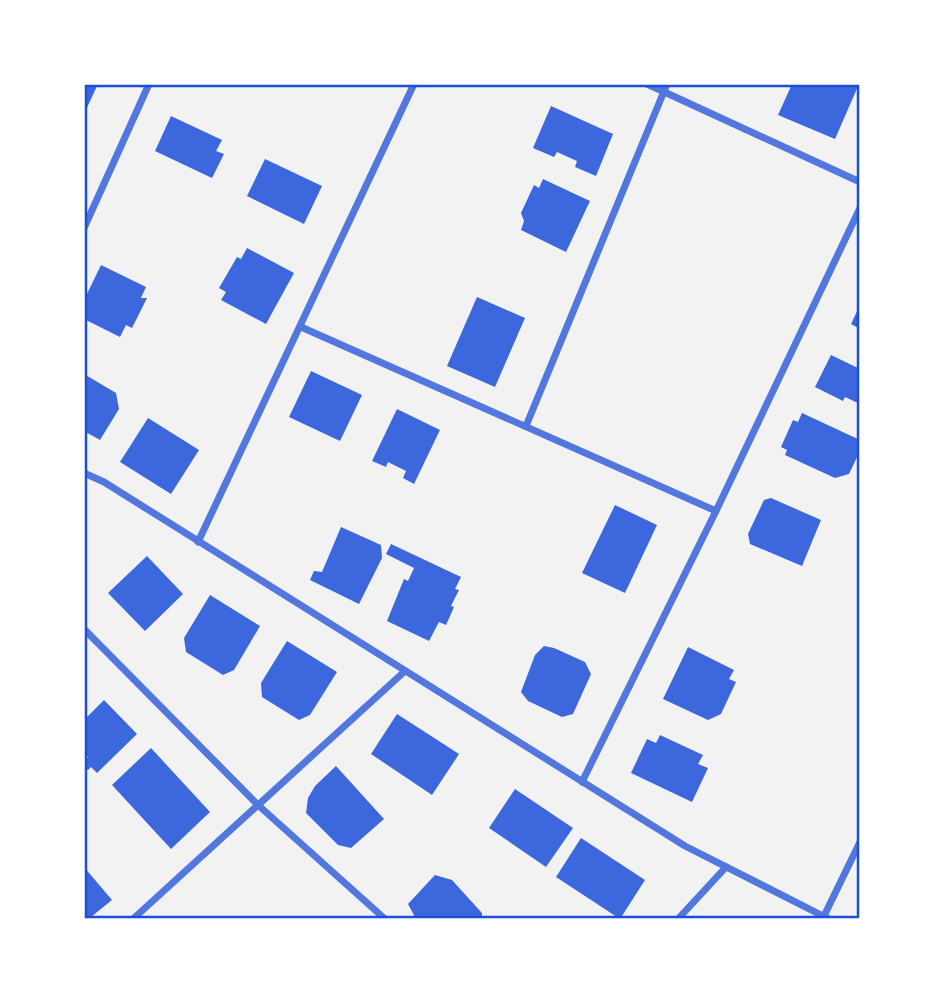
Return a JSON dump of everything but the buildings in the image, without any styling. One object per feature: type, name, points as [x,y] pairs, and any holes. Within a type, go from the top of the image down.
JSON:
[{"type":"street","points":[[84,228],[149,84]]},
{"type":"street","points":[[198,541],[414,84]]},
{"type":"street","points":[[647,84],[665,88],[860,182]]},
{"type":"street","points":[[526,426],[665,88]]},
{"type":"street","points":[[582,782],[716,511],[860,208]]},
{"type":"street","points":[[301,327],[716,511]]},
{"type":"street","points":[[84,473],[104,482],[685,846],[827,917],[860,842]]},
{"type":"street","points":[[84,629],[258,805],[385,919]]},
{"type":"street","points":[[133,919],[405,671]]},
{"type":"street","points":[[678,919],[726,867]]}]
